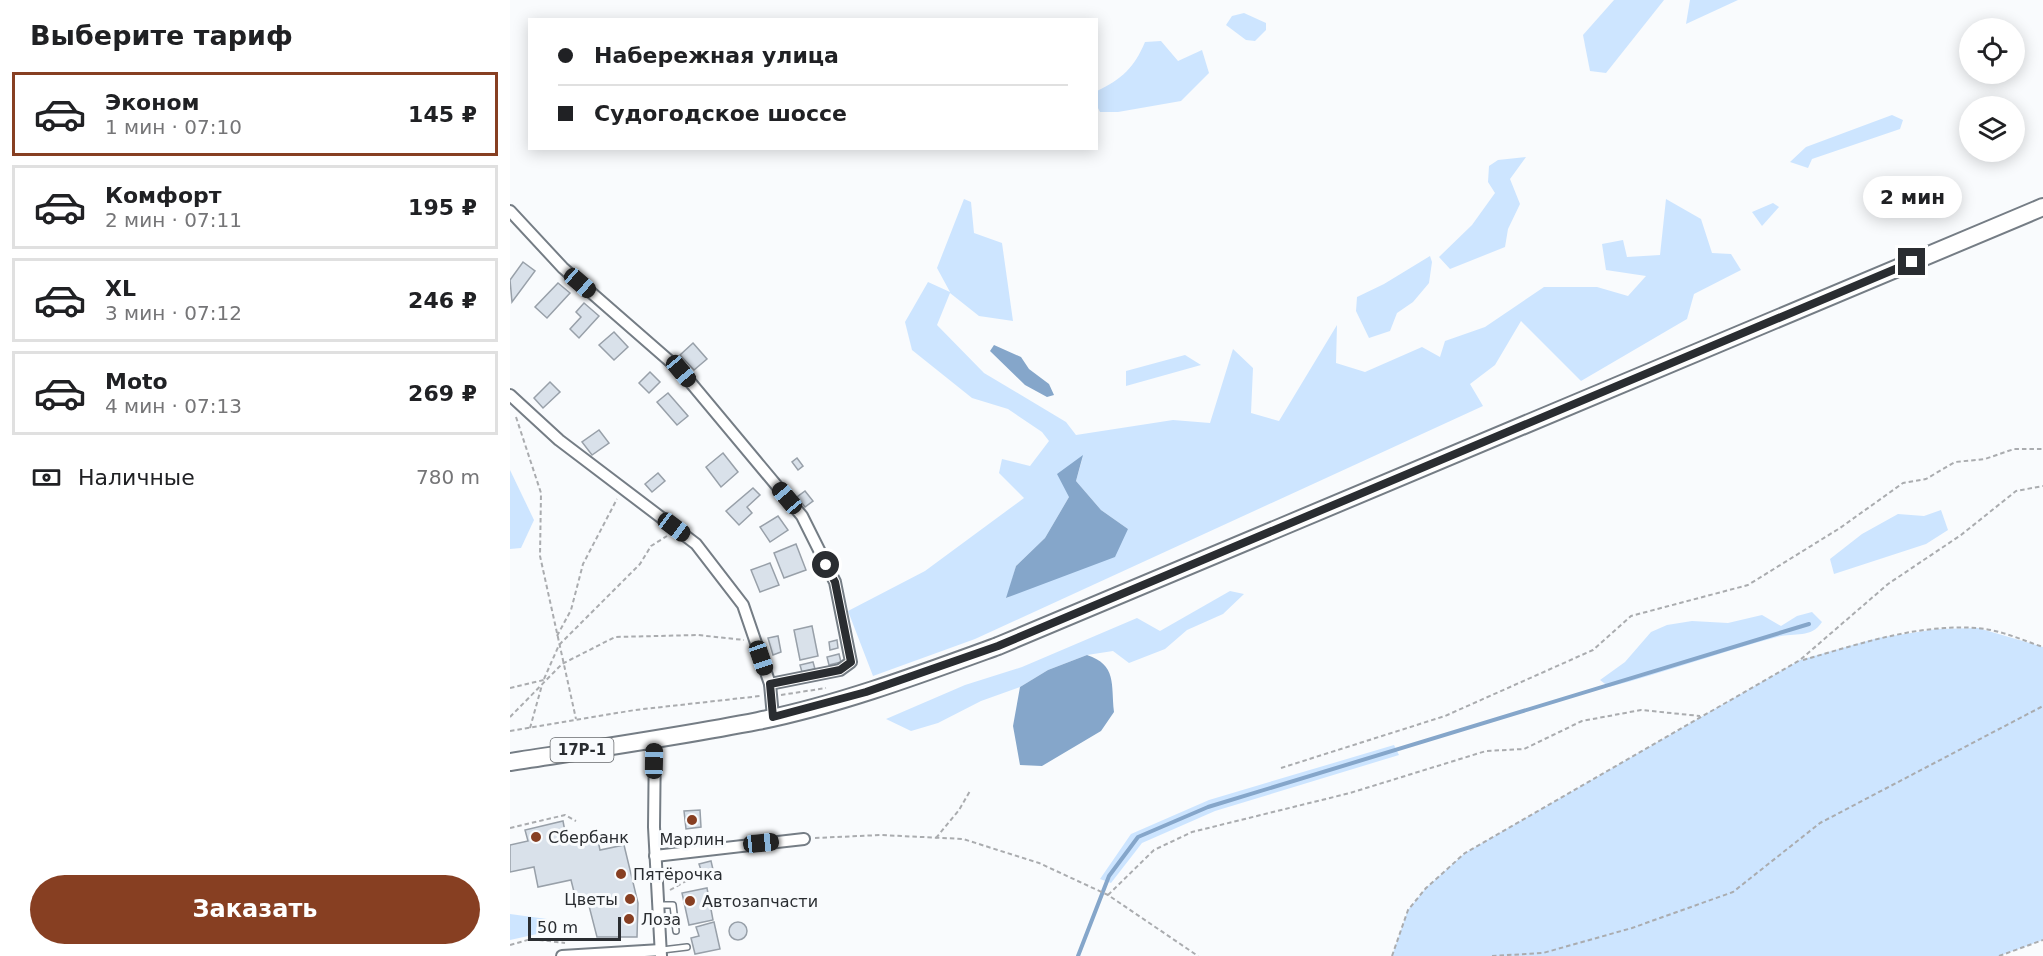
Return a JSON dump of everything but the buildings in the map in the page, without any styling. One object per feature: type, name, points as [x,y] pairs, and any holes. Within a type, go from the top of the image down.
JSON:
[{"type":"main road","name":"17Р-1","points":[[510,762],[773,717],[866,692],[998,646],[2043,207]]},
{"type":"street","points":[[510,211],[563,268],[681,371],[802,516],[835,582],[851,662],[840,670],[771,689]]},
{"type":"street","points":[[510,395],[559,440],[696,544],[743,605],[771,689],[773,717]]},
{"type":"street","points":[[562,956],[661,953],[656,856],[655,739]]},
{"type":"street","points":[[656,856],[804,839]]},
{"type":"lane","points":[[660,904],[673,905],[676,930]]},
{"type":"lane","points":[[661,953],[687,947]]},
{"type":"path","points":[[513,410],[541,493],[540,556],[576,720]]},
{"type":"path","points":[[1281,768],[1445,716],[1593,650],[1631,616],[1748,585],[1840,528],[1903,483],[1926,479],[1954,462],[1985,459],[2014,449],[2043,448]]},
{"type":"path","points":[[1392,956],[1408,910],[1426,888],[1465,854],[1800,660],[1888,584],[1962,535],[2016,491],[2043,486]]},
{"type":"path","points":[[557,637],[570,610],[583,564],[622,488]]},
{"type":"path","points":[[530,728],[544,680],[559,645],[640,564],[651,546],[663,541],[674,527]]},
{"type":"path","points":[[1800,660],[1878,638],[1937,629],[1978,628],[2043,647]]},
{"type":"path","points":[[510,717],[562,664],[615,637],[698,635],[755,642]]},
{"type":"path","points":[[510,688],[544,680]]},
{"type":"path","points":[[510,731],[771,689]]},
{"type":"path","points":[[1492,956],[1543,953],[1632,928],[1733,892],[1820,823],[2043,706]]},
{"type":"path","points":[[1108,895],[1154,850],[1192,832],[1350,793],[1486,751],[1524,749],[1581,722],[1641,710],[1702,716]]},
{"type":"path","points":[[936,838],[959,810],[969,791]]},
{"type":"path","points":[[510,828],[565,815],[576,821]]},
{"type":"path","points":[[804,839],[881,835],[963,839],[1039,863],[1108,895],[1198,956]]},
{"type":"path","points":[[671,890],[688,880]]},
{"type":"path","points":[[1999,956],[2043,940]]},
{"type":"shaded area","points":[[1614,0],[1664,0],[1606,73],[1590,71],[1583,35]]},
{"type":"shaded area","points":[[1690,0],[1738,0],[1686,24]]},
{"type":"shaded area","points":[[1244,13],[1266,23],[1266,30],[1255,41],[1246,40],[1226,25],[1232,16]]},
{"type":"shaded area","points":[[1161,41],[1178,61],[1202,50],[1209,73],[1181,101],[1118,112],[1100,112],[1098,90],[1114,82],[1132,66],[1145,42]]},
{"type":"shaded area","points":[[1892,115],[1903,120],[1900,129],[1812,159],[1808,168],[1790,162],[1806,147]]},
{"type":"shaded area","points":[[1526,157],[1510,179],[1520,204],[1508,229],[1505,247],[1450,269],[1439,257],[1472,225],[1495,193],[1488,182],[1489,166],[1498,160]]},
{"type":"shaded area","points":[[964,199],[971,202],[974,233],[1002,243],[1013,321],[979,316],[950,293],[937,325],[984,373],[1066,422],[1076,435],[1173,420],[1210,423],[1233,349],[1253,368],[1251,413],[1279,421],[1337,325],[1336,363],[1365,372],[1422,347],[1440,357],[1445,341],[1485,327],[1544,287],[1597,287],[1628,296],[1646,276],[1606,270],[1602,244],[1623,240],[1627,257],[1660,255],[1666,199],[1701,219],[1712,253],[1731,254],[1741,270],[1694,294],[1687,319],[1581,381],[1521,321],[1495,365],[1470,384],[1483,406],[975,639],[873,676],[848,611],[925,571],[1024,498],[999,473],[1002,459],[1030,466],[1049,441],[1042,432],[1008,409],[972,398],[912,350],[905,322],[928,282],[950,292],[937,268]],"holes":[[[1083,456],[1076,481],[1101,510],[1128,529],[1007,598],[1016,566],[1045,538],[1069,497]]]},
{"type":"shaded area","points":[[1773,203],[1779,207],[1762,226],[1752,212]]},
{"type":"shaded area","points":[[1430,256],[1432,262],[1429,283],[1413,302],[1397,313],[1390,331],[1369,338],[1356,311],[1357,297],[1384,284]]},
{"type":"shaded area","points":[[994,345],[1021,357],[1029,369],[1049,384],[1054,395],[1047,397],[1025,385],[990,351]]},
{"type":"shaded area","points":[[1185,355],[1201,365],[1126,386],[1126,371]]},
{"type":"shaded area","points":[[1083,455],[1076,481],[1101,510],[1128,529],[1115,557],[1006,598],[1016,566],[1045,538],[1069,497],[1057,474]]},
{"type":"shaded area","points":[[510,470],[534,520],[521,548],[510,549]]},
{"type":"shaded area","points":[[1941,510],[1948,530],[1926,544],[1834,574],[1830,559],[1862,534],[1898,514],[1924,516]]},
{"type":"shaded area","points":[[1230,591],[1244,594],[1223,614],[1187,630],[1165,649],[1129,663],[1113,651],[1087,655],[1048,670],[1020,687],[981,701],[938,723],[911,731],[886,719],[965,685],[1022,667],[1137,618],[1160,631]]},
{"type":"shaded area","points":[[1812,612],[1822,622],[1813,631],[1807,633],[1777,637],[1609,687],[1600,680],[1625,662],[1651,632],[1667,625],[1692,621],[1728,623],[1762,615],[1781,626],[1797,616]]},
{"type":"shaded area","points":[[1978,628],[2043,647],[2043,940],[1999,956],[1392,956],[1408,910],[1426,888],[1465,853],[1800,660],[1878,638],[1937,629]]},
{"type":"shaded area","points":[[1087,655],[1097,659],[1108,670],[1112,684],[1114,712],[1101,731],[1042,766],[1020,765],[1013,726],[1020,687],[1048,670]]},
{"type":"shaded area","points":[[1394,745],[1399,755],[1215,811],[1142,843],[1111,883],[1100,879],[1131,834],[1209,800]]},
{"type":"shaded area","points":[[510,914],[547,919],[546,932],[510,940]]},
{"type":"waterway","points":[[1078,956],[1109,876],[1138,837],[1208,807],[1809,624]]},
{"type":"place","name":"Марлин","points":[[692,820]]},
{"type":"place","name":"Сбербанк","points":[[536,837]]},
{"type":"place","name":"Пятёрочка","points":[[621,874]]},
{"type":"place","name":"Цветы","points":[[630,899]]},
{"type":"place","name":"Автозапчасти","points":[[690,901]]},
{"type":"place","name":"Лоза","points":[[629,919]]},
{"type":"route","points":[[826,565],[835,582],[851,662],[840,670],[770,684],[773,717],[866,692],[998,646],[1912,262]]}]
